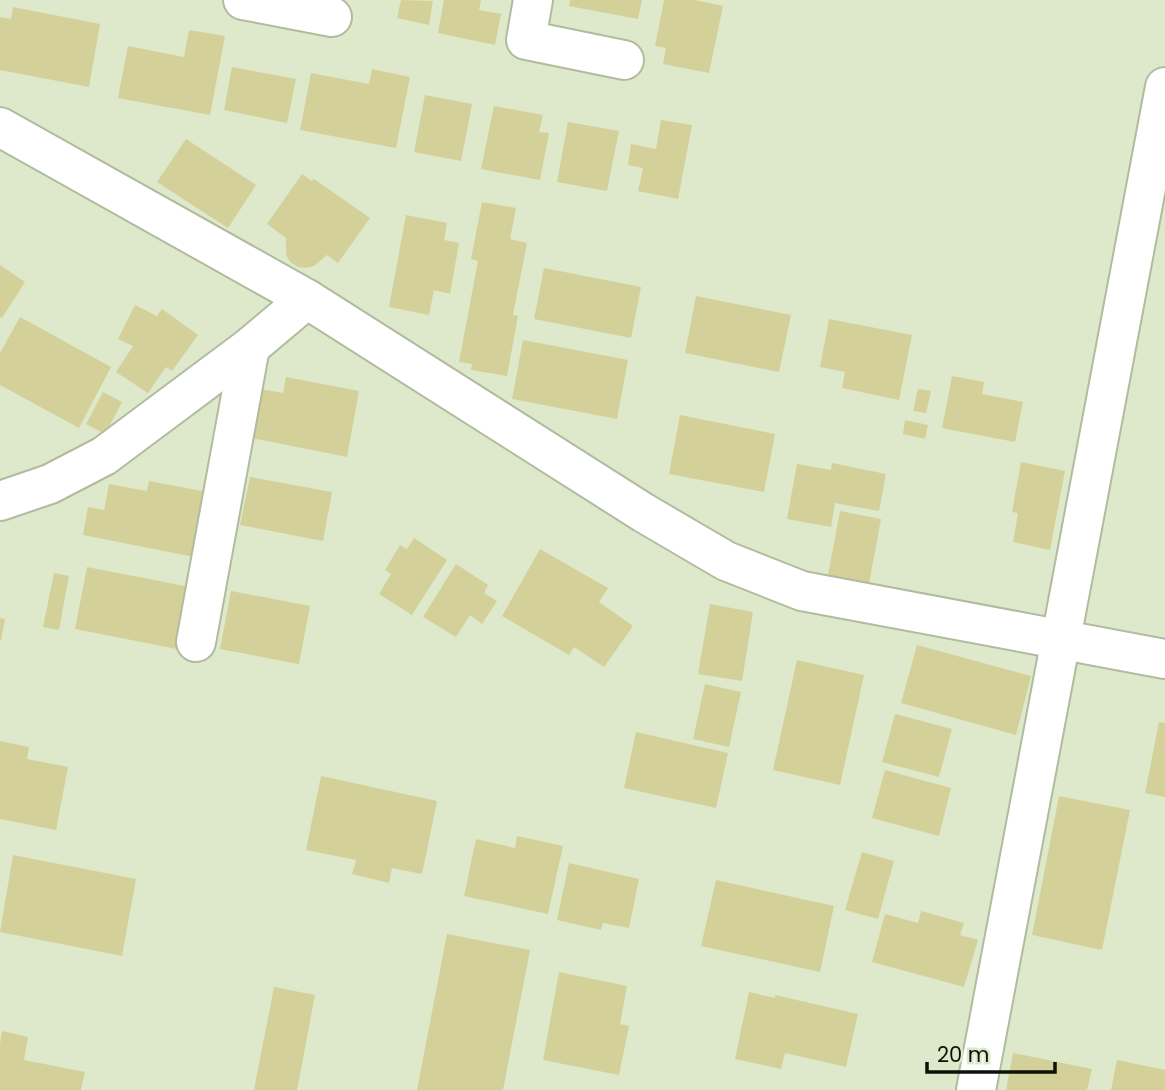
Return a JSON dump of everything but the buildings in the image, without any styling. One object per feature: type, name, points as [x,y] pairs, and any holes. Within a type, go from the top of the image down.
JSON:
[{"type":"street","points":[[243,0],[332,17]]},
{"type":"street","points":[[533,0],[526,40],[624,60]]},
{"type":"street","points":[[976,1090],[1165,87]]},
{"type":"street","points":[[0,127],[307,299],[644,513],[726,561],[802,591],[1165,659]]},
{"type":"street","points":[[0,501],[50,484],[104,456],[250,347],[307,299]]},
{"type":"street","points":[[196,642],[250,347]]}]
